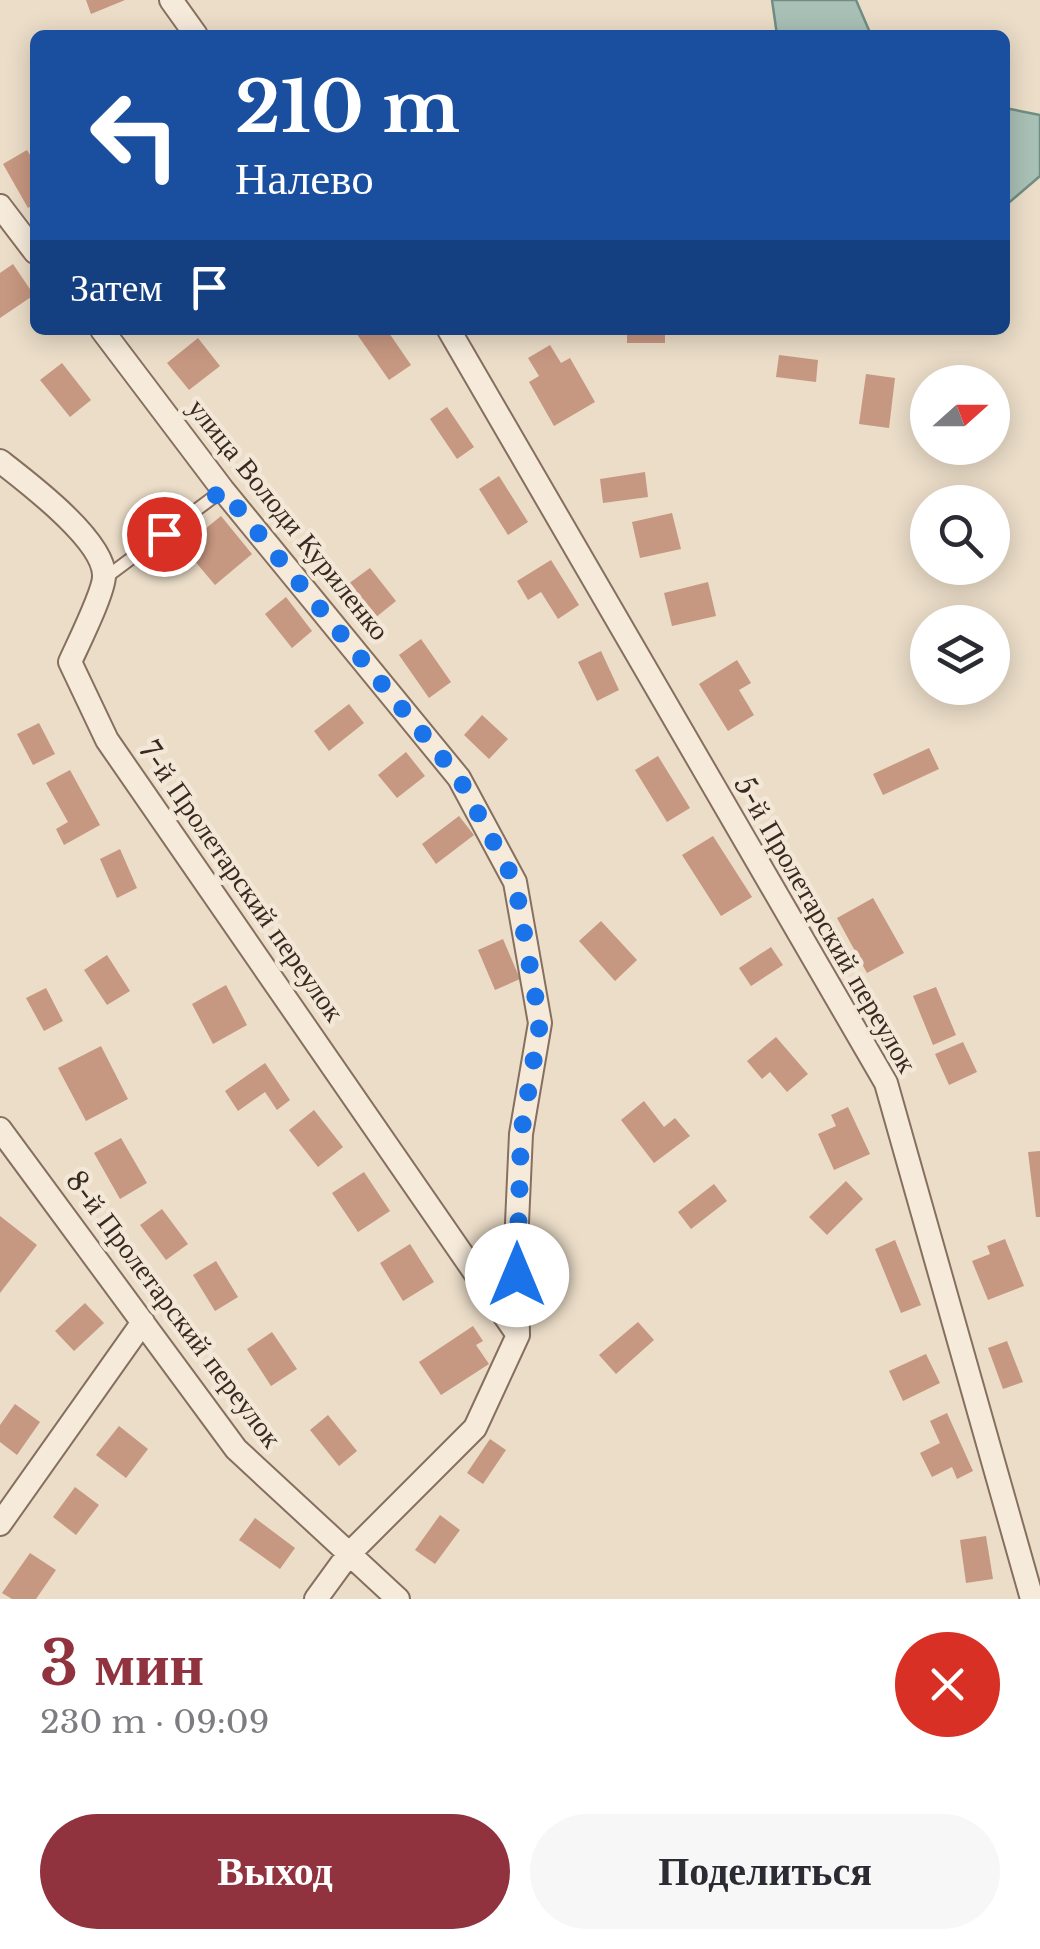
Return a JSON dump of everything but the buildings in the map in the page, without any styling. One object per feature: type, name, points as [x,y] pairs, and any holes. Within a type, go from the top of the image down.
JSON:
[{"type":"street","points":[[171,0],[192,30]]},
{"type":"street","points":[[0,206],[30,245]]},
{"type":"street","name":"улица Володи Куриленко","points":[[106,335],[223,490],[459,778],[515,882],[540,1023],[521,1134],[516,1245],[518,1335],[475,1428],[348,1555],[316,1599]]},
{"type":"street","name":"5-й Пролетарский переулок","points":[[452,335],[886,1084],[1032,1599]]},
{"type":"street","points":[[0,461],[59,508],[102,561],[105,578]]},
{"type":"street","name":"7-й Пролетарский переулок","points":[[105,578],[70,662],[108,740],[518,1335]]},
{"type":"street","name":"8-й Пролетарский переулок","points":[[0,1128],[236,1449],[398,1599]]},
{"type":"street","points":[[0,1524],[142,1322]]},
{"type":"lane","points":[[105,578],[223,490]]},
{"type":"shaded area","points":[[772,0],[856,0],[869,30],[776,30]]},
{"type":"shaded area","points":[[1010,109],[1040,115],[1040,176],[1010,202]]},
{"type":"route","points":[[164,534],[223,490],[459,778],[515,882],[540,1023],[521,1134],[517,1275]]}]
